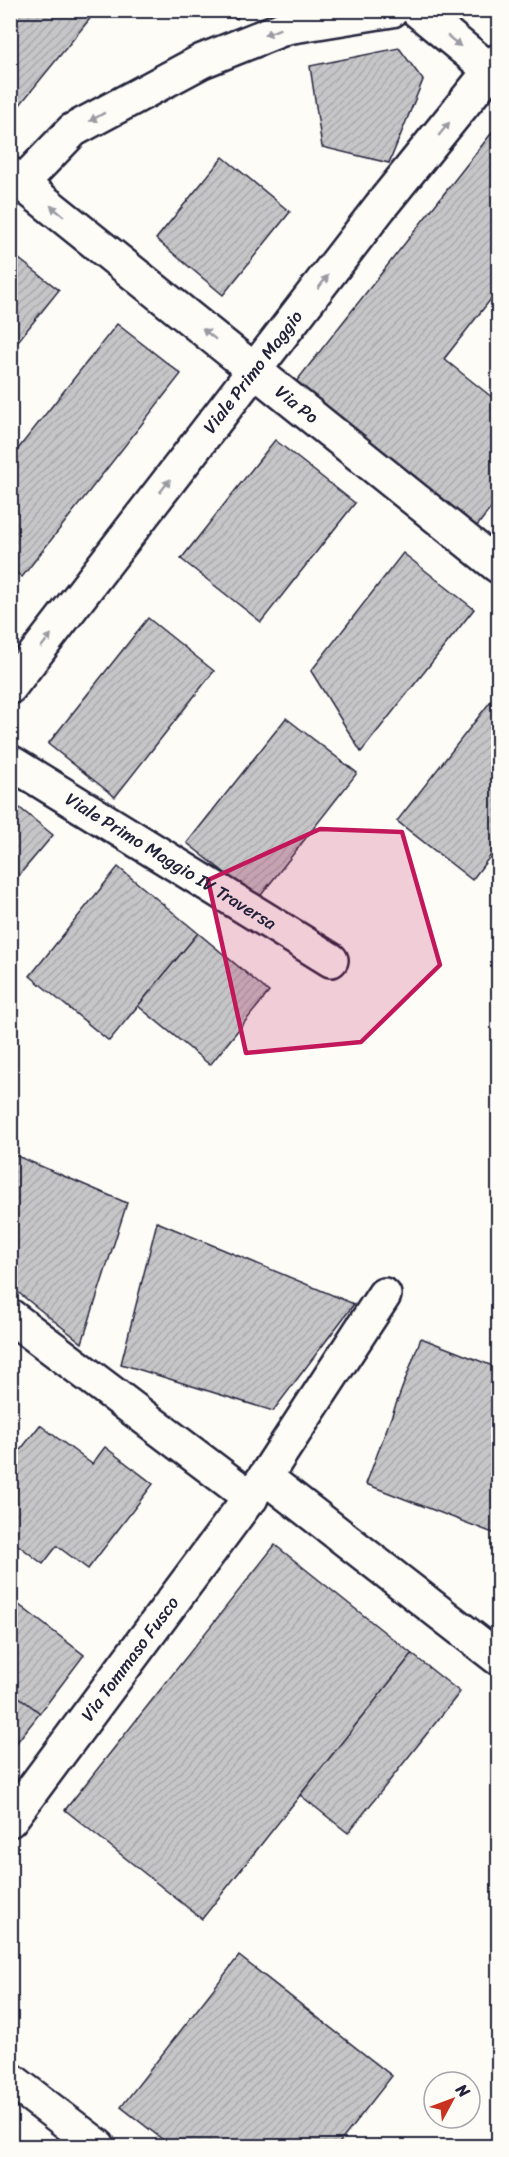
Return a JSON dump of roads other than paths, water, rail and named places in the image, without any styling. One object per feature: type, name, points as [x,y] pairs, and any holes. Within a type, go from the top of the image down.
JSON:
[{"type":"street","points":[[16,178],[73,130],[202,61],[287,27],[392,10]]},
{"type":"street","points":[[417,10],[494,66]]},
{"type":"street","name":"Viale Primo Maggio","points":[[10,687],[380,207],[494,66]]},
{"type":"street","name":"Via Po","points":[[16,178],[498,566]]},
{"type":"street","name":"Viale Primo Maggio IV Traversa","points":[[10,762],[331,960]]},
{"type":"street","name":"Via Tommaso Fusco","points":[[10,1820],[258,1487],[384,1295]]},
{"type":"street","points":[[10,1316],[258,1487],[498,1658]]},
{"type":"street","points":[[10,2079],[98,2146]]}]
